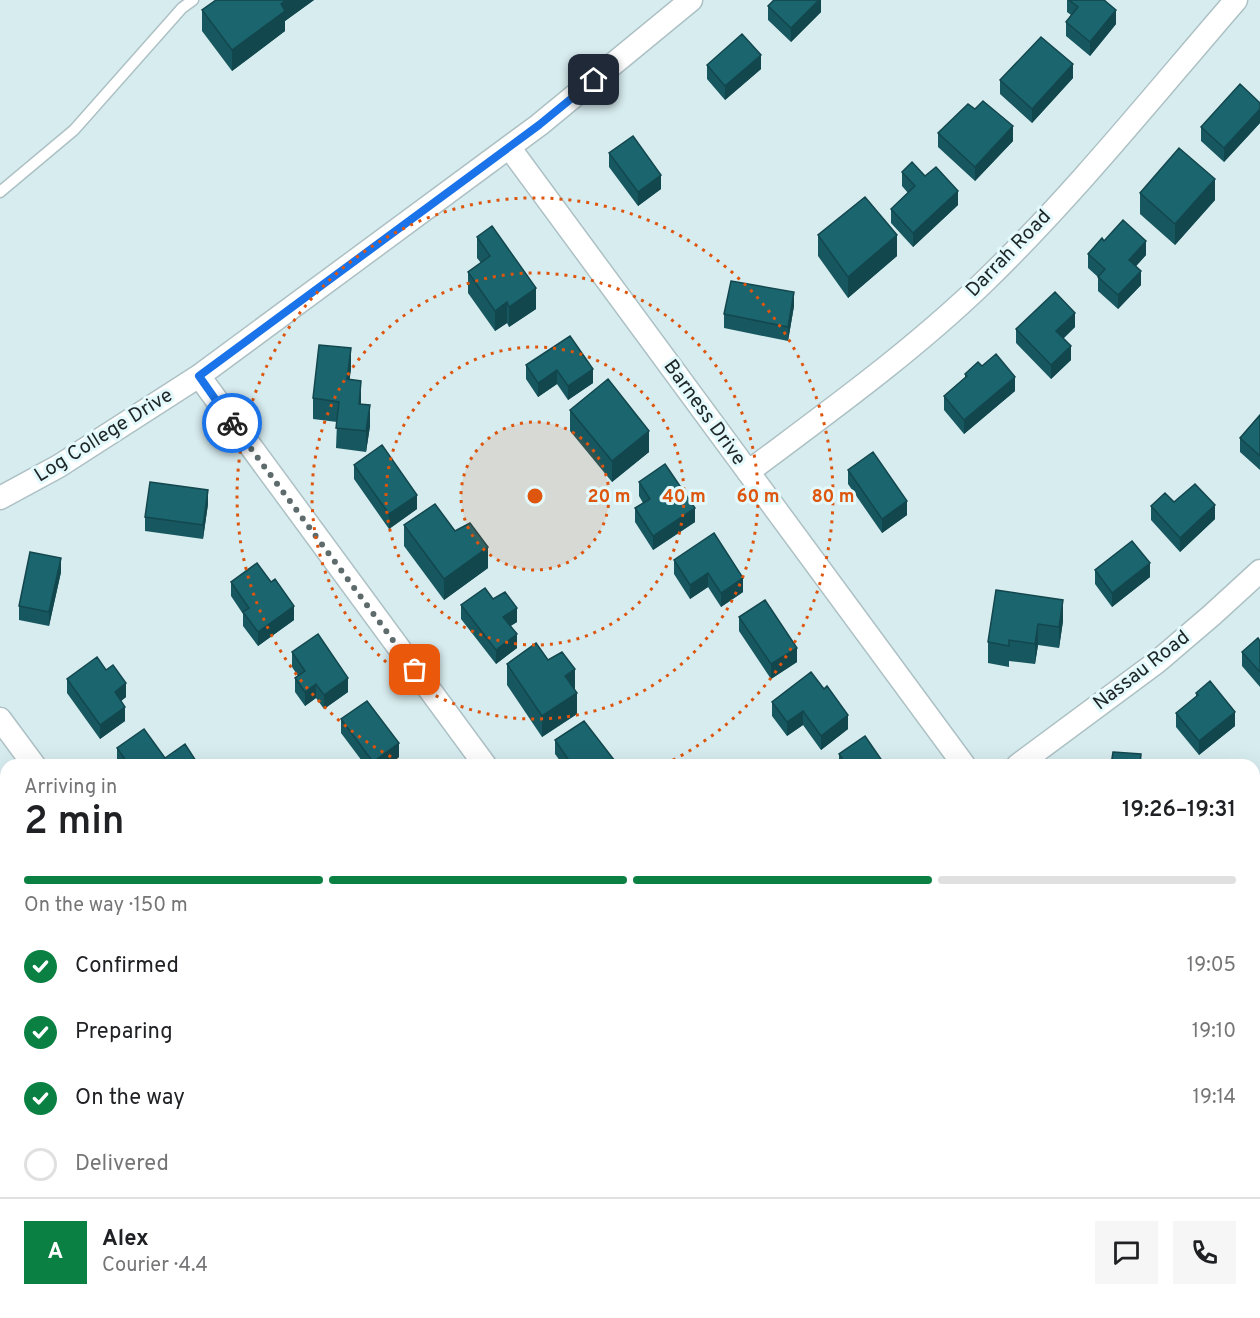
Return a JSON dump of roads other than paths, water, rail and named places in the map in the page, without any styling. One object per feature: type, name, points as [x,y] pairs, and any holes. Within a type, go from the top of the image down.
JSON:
[{"type":"street","name":"Darrah Road","points":[[748,472],[888,368],[982,284],[1046,218],[1236,0]]},
{"type":"street","name":"Log College Drive","points":[[0,498],[59,466],[199,376],[539,125],[685,2]]},
{"type":"street","name":"Barness Drive","points":[[509,147],[960,759]]},
{"type":"street","points":[[199,376],[481,759]]},
{"type":"street","name":"Nassau Road","points":[[1026,759],[1157,662],[1260,571]]},
{"type":"street","points":[[0,719],[30,759]]},
{"type":"lane","points":[[0,192],[74,130],[178,4],[193,0]]}]
